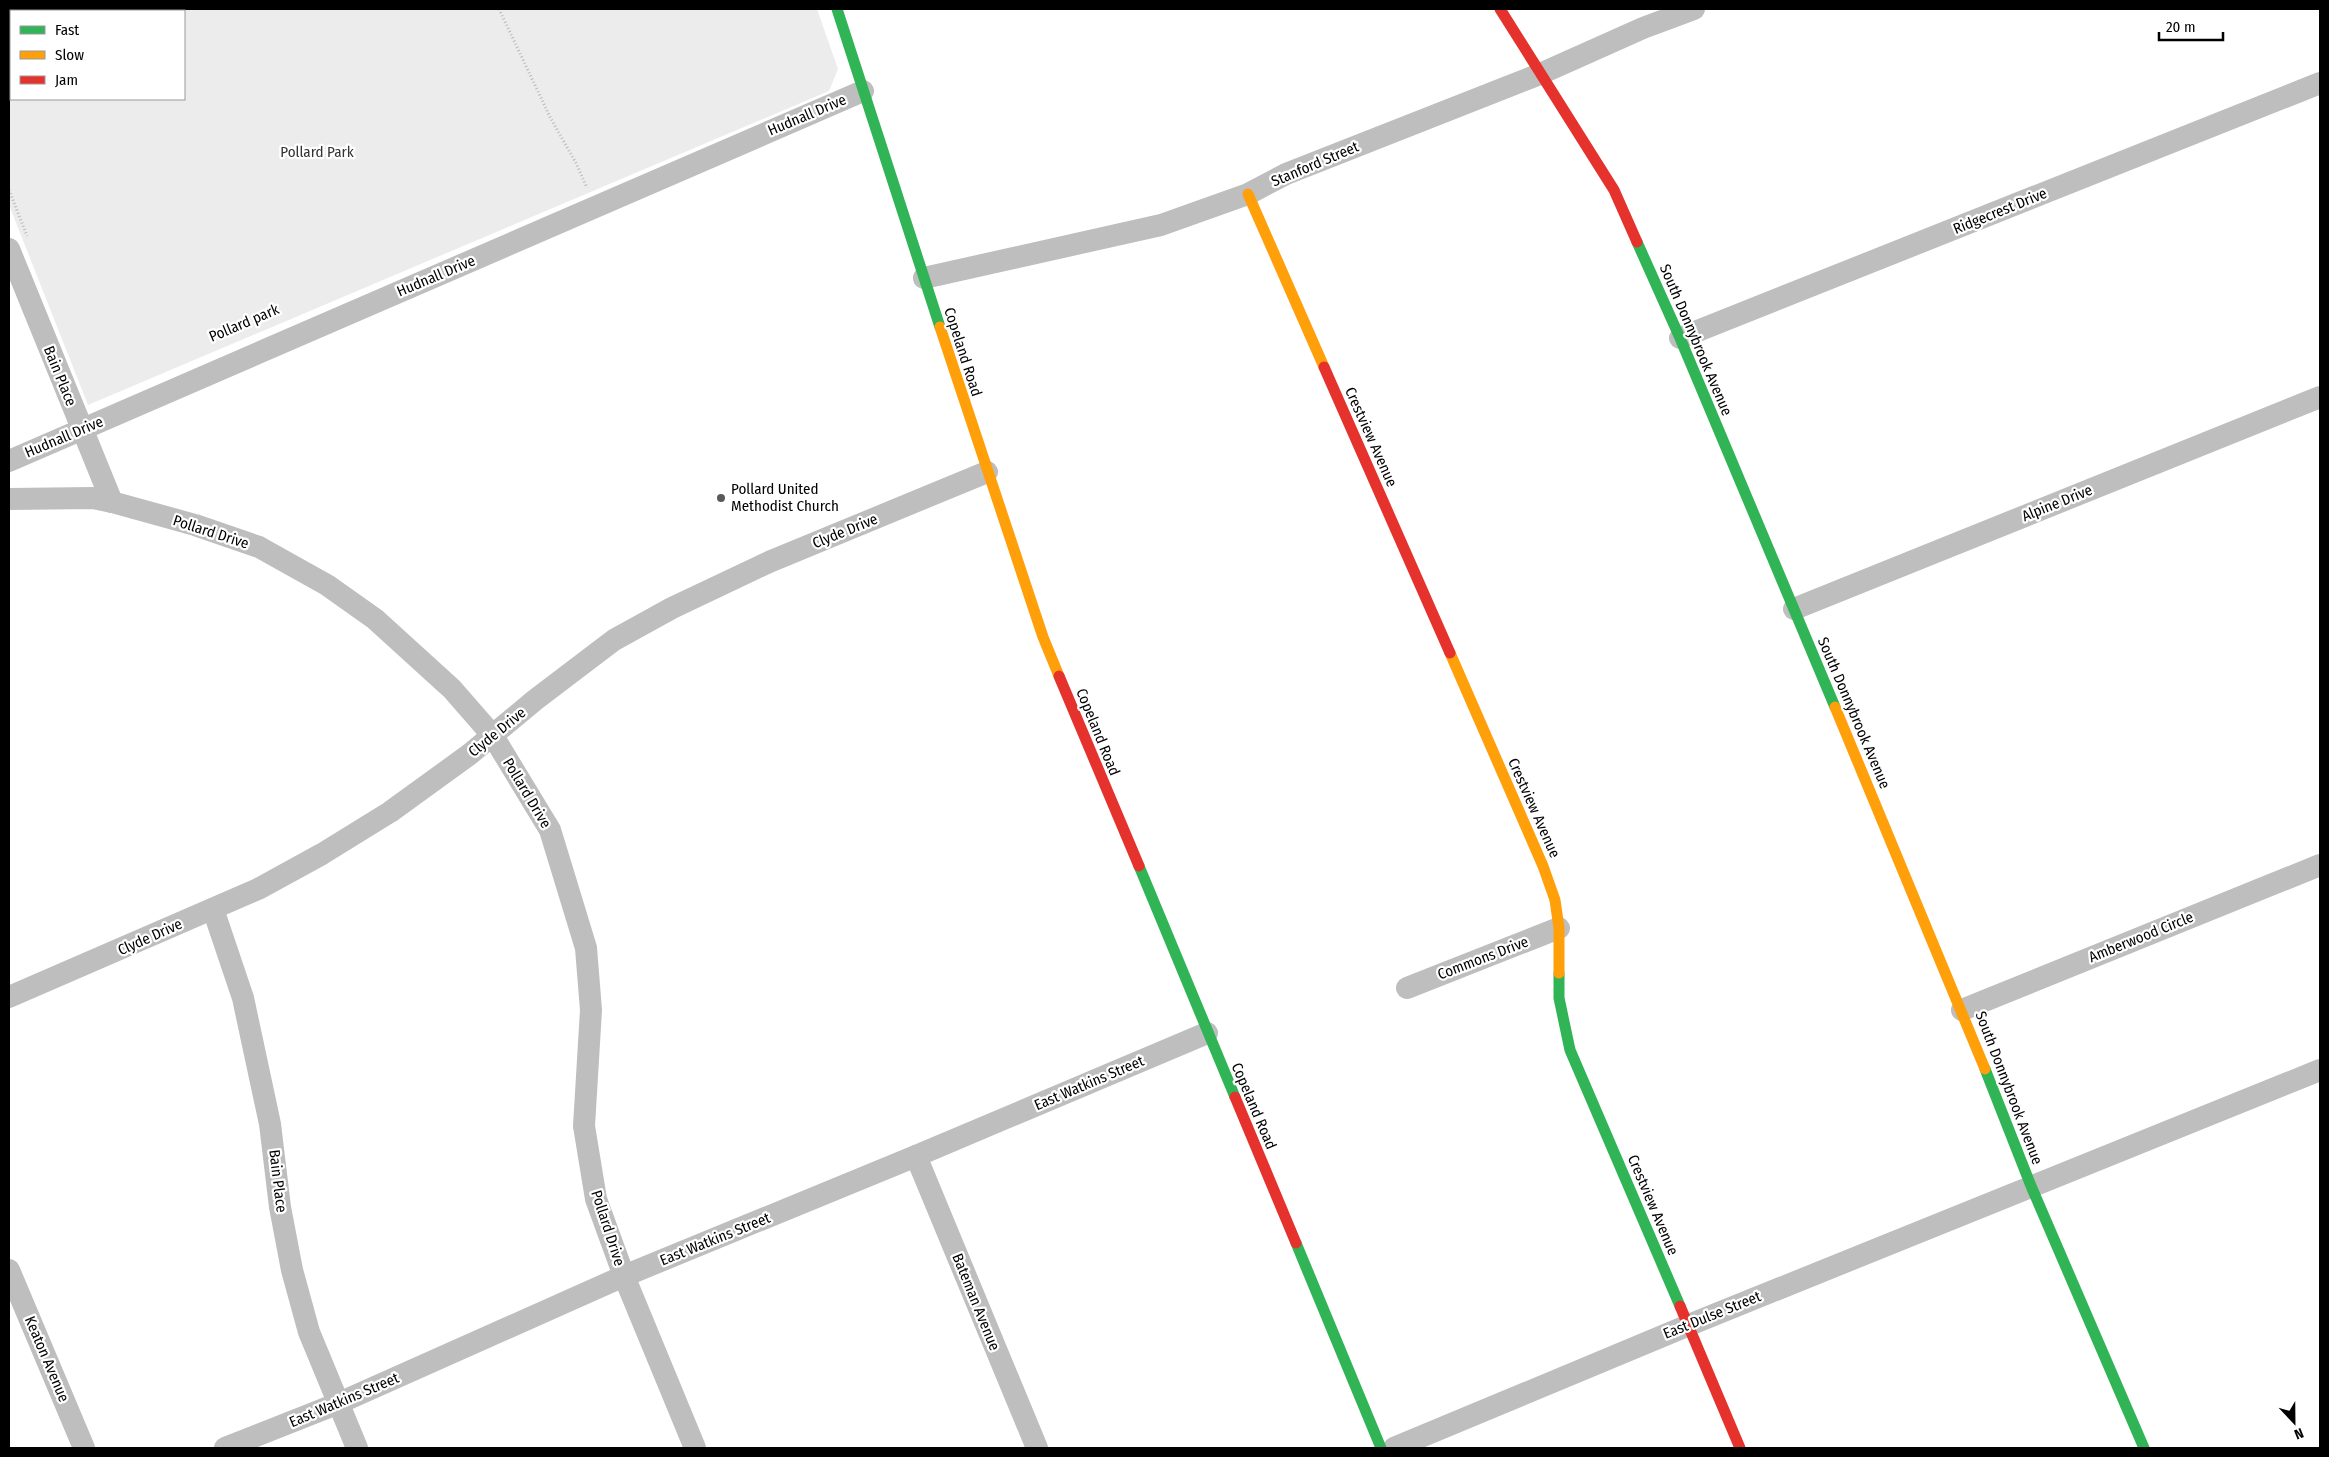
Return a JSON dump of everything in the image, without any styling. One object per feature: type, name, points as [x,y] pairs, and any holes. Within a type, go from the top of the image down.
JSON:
[{"type":"street","name":"Copeland Road","points":[[837,9],[987,472],[1043,636],[1381,1448]]},
{"type":"street","name":"South Donnybrook Avenue","points":[[1500,9],[1614,190],[1680,338],[1962,1010],[2031,1186],[2144,1448]]},
{"type":"street","name":"Stanford Street","points":[[924,278],[1161,225],[1248,194],[1286,174],[1540,74],[1643,28],[1694,9]]},
{"type":"street","name":"Ridgecrest Drive","points":[[1680,338],[2320,84]]},
{"type":"street","name":"Hudnall Drive","points":[[9,462],[863,91]]},
{"type":"street","name":"Crestview Avenue","points":[[1248,194],[1543,866],[1555,900],[1559,928],[1559,998],[1570,1050],[1740,1448]]},
{"type":"street","name":"Bain Place","points":[[20,247],[82,430],[112,502]]},
{"type":"street","name":"Alpine Drive","points":[[1794,609],[2320,397]]},
{"type":"street","name":"Clyde Drive","points":[[9,997],[258,890],[364,828],[390,812],[493,736],[535,700],[614,640],[672,608],[769,562],[987,472]]},
{"type":"street","name":"Pollard Drive","points":[[9,499],[93,498],[195,525],[259,547],[327,585],[375,619],[452,689],[493,736],[550,830],[586,948],[591,1010],[584,1126],[596,1199],[624,1276],[695,1448]]},
{"type":"street","name":"Amberwood Circle","points":[[1962,1010],[2320,865]]},
{"type":"street","name":"Bain Place","points":[[213,908],[248,1017],[270,1124],[280,1207],[292,1270],[309,1332],[357,1448]]},
{"type":"street","name":"Commons Drive","points":[[1407,988],[1559,928]]},
{"type":"street","name":"East Watkins Street","points":[[225,1448],[339,1403],[624,1276],[916,1156],[1207,1033]]},
{"type":"street","points":[[2031,1186],[2320,1070]]},
{"type":"street","name":"Bateman Avenue","points":[[916,1156],[1037,1448]]},
{"type":"street","name":"East Dulse Street","points":[[1394,1448],[1689,1325],[2031,1186]]},
{"type":"street","name":"Keaton Avenue","points":[[9,1270],[84,1448]]},
{"type":"path","points":[[499,9],[551,118],[576,163],[587,189],[578,193]]},
{"type":"path","points":[[9,190],[20,247]]},
{"type":"green space","name":"Pollard Park","points":[[9,9],[817,9],[838,69],[829,91],[88,405],[9,205]]},
{"type":"traffic: fast","points":[[837,9],[940,327]]},
{"type":"traffic: fast","points":[[1637,242],[1680,338],[1835,707]]},
{"type":"traffic: fast","points":[[1139,866],[1235,1097]]},
{"type":"traffic: fast","points":[[1559,973],[1559,998],[1570,1050],[1680,1306]]},
{"type":"traffic: fast","points":[[1985,1069],[2031,1186],[2144,1448]]},
{"type":"traffic: fast","points":[[1296,1243],[1381,1448]]},
{"type":"traffic: slow","points":[[1248,194],[1324,367]]},
{"type":"traffic: slow","points":[[940,327],[1043,637],[1059,676]]},
{"type":"traffic: slow","points":[[1450,653],[1543,866],[1555,900],[1559,928],[1559,973]]},
{"type":"traffic: slow","points":[[1835,707],[1985,1069]]},
{"type":"traffic: jam","points":[[1500,9],[1614,190],[1637,242]]},
{"type":"traffic: jam","points":[[1324,367],[1450,653]]},
{"type":"traffic: jam","points":[[1059,676],[1139,866]]},
{"type":"traffic: jam","points":[[1235,1097],[1296,1243]]},
{"type":"traffic: jam","points":[[1680,1306],[1740,1448]]},
{"type":"place","name":"Pollard United Methodist Church","points":[[721,498]]}]
